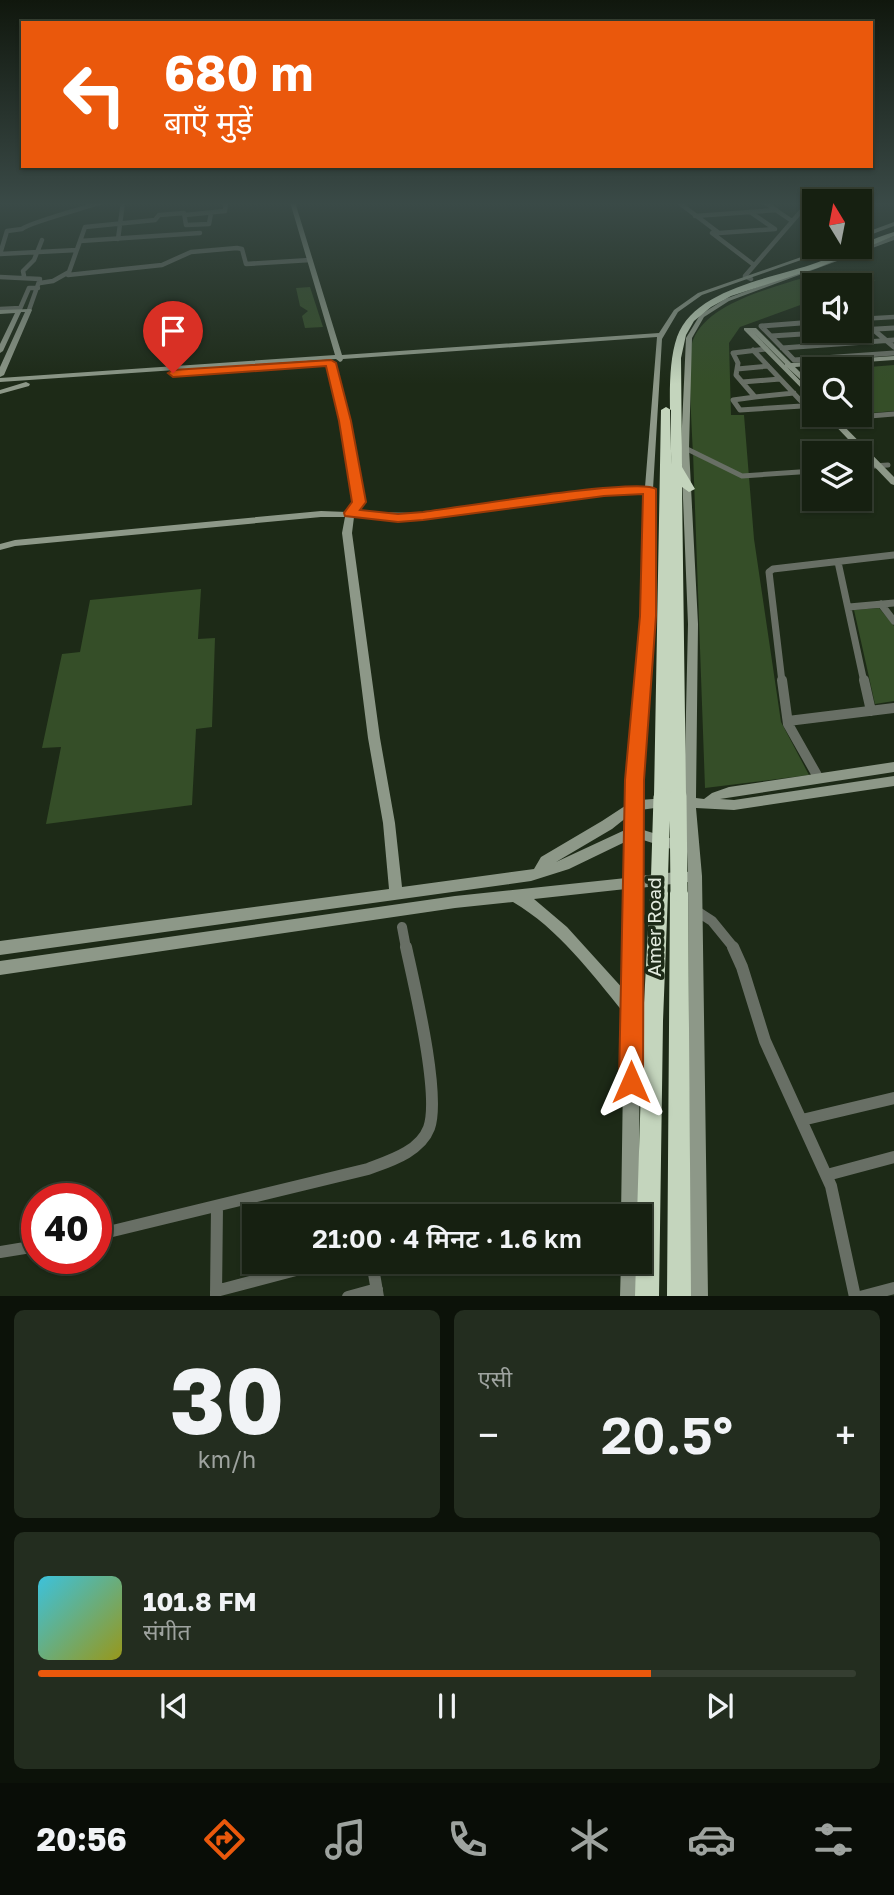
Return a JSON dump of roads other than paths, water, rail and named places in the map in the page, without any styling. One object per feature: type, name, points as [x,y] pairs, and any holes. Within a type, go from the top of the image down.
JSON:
[{"type":"highway","name":"Amer Road","points":[[677,799],[666,446],[667,358],[673,333],[687,312],[702,300],[748,278],[795,262]]},
{"type":"highway","name":"Amer Road","points":[[647,1296],[653,1021],[669,893],[677,799],[676,358],[682,335],[690,320],[708,305],[728,294],[824,262]]},
{"type":"highway","points":[[652,458],[666,446]]},
{"type":"highway","points":[[675,464],[689,489]]},
{"type":"highway","name":"Amer Road","points":[[669,893],[679,1296]]},
{"type":"street","points":[[24,276],[23,270],[33,262]]},
{"type":"street","points":[[68,275],[73,262]]},
{"type":"street","points":[[0,351],[29,288],[59,281],[68,275],[167,262]]},
{"type":"street","points":[[246,262],[270,262]]},
{"type":"street","points":[[311,262],[340,359]]},
{"type":"street","points":[[751,262],[754,265]]},
{"type":"street","points":[[630,1204],[634,780],[648,616],[649,489],[660,337],[668,321],[686,302],[700,294],[748,278],[756,262]]},
{"type":"street","points":[[699,1296],[695,876],[693,850],[677,799],[693,624],[689,489],[685,449],[687,351],[693,328],[709,311],[727,300],[794,274]]},
{"type":"street","points":[[0,277],[38,277],[39,285],[2,371],[27,381]]},
{"type":"street","points":[[0,314],[28,312]]},
{"type":"street","points":[[0,314],[12,326]]},
{"type":"street","points":[[883,317],[894,327]]},
{"type":"street","points":[[872,318],[894,317]]},
{"type":"street","points":[[802,322],[761,326],[794,360],[802,360]]},
{"type":"street","points":[[789,323],[823,357]]},
{"type":"street","points":[[872,329],[894,327]]},
{"type":"street","points":[[802,380],[787,367],[766,349],[746,329],[754,329],[787,367],[802,385]]},
{"type":"street","points":[[872,329],[894,347]]},
{"type":"street","points":[[771,336],[801,334]]},
{"type":"street","points":[[0,383],[660,337]]},
{"type":"street","points":[[872,341],[894,340]]},
{"type":"street","points":[[782,348],[842,343],[856,356]]},
{"type":"street","points":[[865,343],[879,354]]},
{"type":"street","points":[[755,397],[736,375],[738,363],[733,353],[766,349]]},
{"type":"street","points":[[753,350],[794,393],[804,405],[744,411],[733,401],[794,393]]},
{"type":"street","points":[[848,357],[879,354],[894,357]]},
{"type":"street","points":[[872,358],[894,357]]},
{"type":"street","points":[[787,367],[894,357]]},
{"type":"street","points":[[0,392],[27,381],[331,363],[340,359]]},
{"type":"street","points":[[331,363],[345,421],[359,502],[350,513],[346,533],[396,892]]},
{"type":"street","points":[[787,367],[802,364]]},
{"type":"street","points":[[737,369],[768,366]]},
{"type":"street","points":[[742,383],[780,379]]},
{"type":"street","points":[[767,396],[779,408]]},
{"type":"street","points":[[872,415],[894,414]]},
{"type":"street","points":[[846,427],[887,467],[894,482]]},
{"type":"street","points":[[685,449],[701,453],[733,474],[742,476],[802,472]]},
{"type":"street","points":[[0,544],[350,513],[398,518],[423,516],[604,492],[649,489]]},
{"type":"street","points":[[818,777],[788,721],[769,572],[774,569],[894,555]]},
{"type":"street","points":[[838,562],[871,711]]},
{"type":"street","points":[[849,607],[894,603]]},
{"type":"street","points":[[881,604],[894,621]]},
{"type":"street","points":[[788,721],[894,708]]},
{"type":"street","points":[[709,802],[716,796],[729,792],[894,767]]},
{"type":"street","points":[[538,873],[553,856],[607,825],[635,805],[677,799],[734,805],[893,782]]},
{"type":"street","points":[[0,948],[538,873],[564,865],[634,832],[693,850]]},
{"type":"street","points":[[0,968],[514,895],[695,876]]},
{"type":"street","points":[[514,895],[538,909],[631,1010]]},
{"type":"street","points":[[694,910],[716,921],[740,956],[750,1000],[765,1041],[827,1175],[855,1296]]},
{"type":"street","points":[[112,1231],[368,1169],[404,1155],[424,1135],[433,1112],[426,1057],[402,927]]},
{"type":"street","points":[[802,1120],[894,1098]]},
{"type":"street","points":[[827,1175],[894,1157]]},
{"type":"street","points":[[218,1207],[216,1294],[285,1274]]},
{"type":"street","points":[[0,1252],[21,1249]]},
{"type":"street","points":[[356,1296],[378,1293],[374,1274]]},
{"type":"street","points":[[629,1296],[630,1274]]},
{"type":"street","points":[[863,1296],[894,1287]]}]
